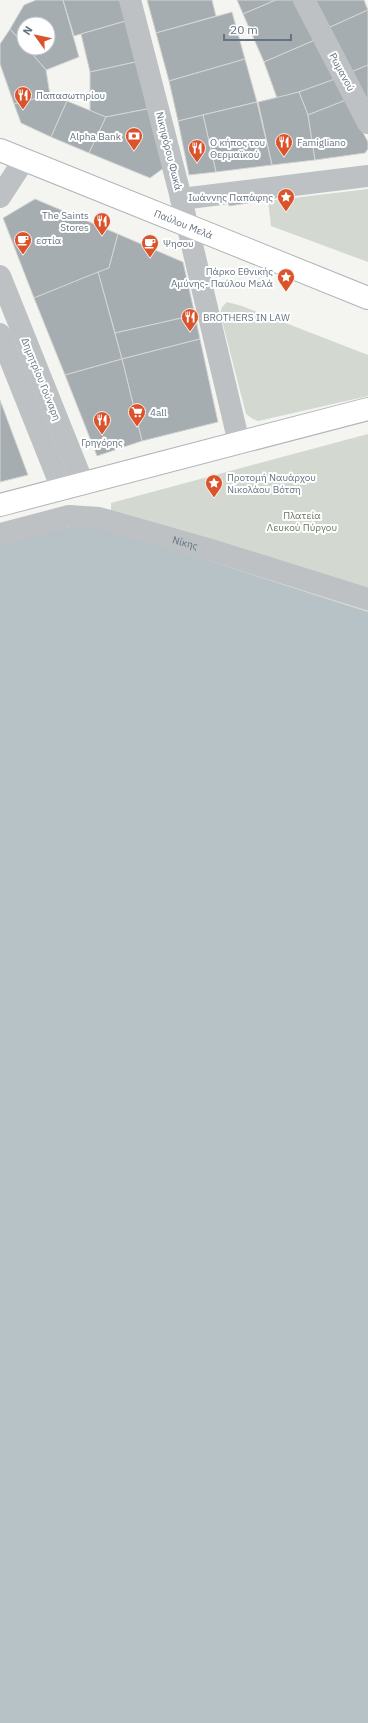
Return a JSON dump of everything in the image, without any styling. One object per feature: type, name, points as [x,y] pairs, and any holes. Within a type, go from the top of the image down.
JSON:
[{"type":"main road","name":"Παύλου Μελά","points":[[0,150],[368,298]]},
{"type":"main road","points":[[0,505],[368,409]]},
{"type":"street","name":"Νικηφόρου Φωκά","points":[[130,0],[181,199],[239,443]]},
{"type":"street","name":"Ρωμανού","points":[[304,0],[368,123]]},
{"type":"street","points":[[0,197],[24,160]]},
{"type":"street","points":[[181,199],[368,176]]},
{"type":"street","name":"Δημητρίου Γούναρη","points":[[0,276],[72,486]]},
{"type":"street","points":[[0,334],[72,486]]},
{"type":"street","name":"Νίκης","points":[[0,534],[69,516],[99,518],[208,549],[368,599]]},
{"type":"green space","points":[[368,189],[368,262],[271,226],[268,201]]},
{"type":"green space","points":[[227,302],[242,306],[368,355],[368,396],[258,421],[253,419],[246,414],[220,313],[222,307]]},
{"type":"green space","name":"Πλατεία Λευκού Πύργου","points":[[368,434],[368,612],[114,530],[111,521],[111,503]]},
{"type":"shaded area","points":[[80,525],[114,530],[368,612],[368,1723],[0,1723],[0,542]]},
{"type":"building","points":[[36,0],[63,0],[79,57],[46,70],[34,56],[56,56],[56,16],[18,16],[24,5]]},
{"type":"building","points":[[63,0],[123,0],[129,20],[74,36]]},
{"type":"building","points":[[147,0],[212,0],[216,16],[156,33]]},
{"type":"building","points":[[237,0],[276,0],[243,14]]},
{"type":"building","points":[[276,0],[294,0],[315,40],[264,62],[243,14]]},
{"type":"building","points":[[314,0],[364,0],[368,10],[328,28]]},
{"type":"building","points":[[368,10],[368,65],[351,72],[328,28]]},
{"type":"building","points":[[232,12],[245,59],[169,81],[156,33]]},
{"type":"building","points":[[16,19],[16,36],[10,29]]},
{"type":"building","points":[[129,20],[140,61],[90,72],[81,34]]},
{"type":"building","points":[[10,29],[16,36],[16,56],[34,56],[46,70],[50,95],[14,104],[0,64],[0,44]]},
{"type":"building","points":[[315,40],[335,79],[277,98],[264,62]]},
{"type":"building","points":[[245,59],[257,102],[178,121],[169,81]]},
{"type":"building","points":[[140,61],[152,108],[106,117],[90,111],[90,72]]},
{"type":"building","points":[[368,65],[368,98],[365,99],[351,72]]},
{"type":"building","points":[[335,79],[346,100],[308,115],[299,92]]},
{"type":"building","points":[[299,92],[308,115],[315,160],[272,165],[258,102]]},
{"type":"building","points":[[50,95],[67,101],[51,137],[21,123],[14,104]]},
{"type":"building","points":[[346,100],[368,142],[368,149],[365,153],[315,160],[308,115]]},
{"type":"building","points":[[67,101],[106,117],[89,153],[51,137]]},
{"type":"building","points":[[257,102],[272,165],[216,172],[203,115]]},
{"type":"building","points":[[152,108],[165,167],[150,178],[89,153],[106,117]]},
{"type":"building","points":[[203,115],[216,172],[189,175],[178,121]]},
{"type":"building","points":[[247,193],[248,203],[229,206],[228,196]]},
{"type":"building","points":[[35,199],[118,234],[109,268],[34,298],[3,218]]},
{"type":"building","points":[[118,234],[183,262],[195,315],[115,333],[98,272],[109,268]]},
{"type":"building","points":[[98,272],[122,359],[65,375],[34,298]]},
{"type":"building","points":[[195,315],[200,339],[122,359],[115,333]]},
{"type":"building","points":[[200,339],[218,422],[142,441],[122,359]]},
{"type":"building","points":[[122,359],[142,441],[97,456],[65,375]]},
{"type":"building","points":[[0,400],[28,475],[0,482]]},
{"type":"place","name":"Παπασωτηρίου","points":[[23,110]]},
{"type":"place","name":"Alpha Bank","points":[[134,151]]},
{"type":"place","name":"Famigliano","points":[[284,157]]},
{"type":"place","name":"Ο κήπος του Θερμαϊκού","points":[[197,163]]},
{"type":"place","name":"Ιωάννης Παπάφης","points":[[286,212]]},
{"type":"place","name":"The Saints Stores","points":[[102,236]]},
{"type":"place","name":"εστία","points":[[23,255]]},
{"type":"place","name":"Ψησου","points":[[150,258]]},
{"type":"place","name":"Πάρκο Εθνικής Αμύνης- Παύλου Μελά","points":[[286,292]]},
{"type":"place","name":"BROTHERS IN LAW","points":[[190,332]]},
{"type":"place","name":"4all","points":[[137,427]]},
{"type":"place","name":"Γρηγόρης","points":[[102,435]]},
{"type":"place","name":"Προτομή Ναυάρχου Νικολάου Βότση","points":[[214,498]]}]
